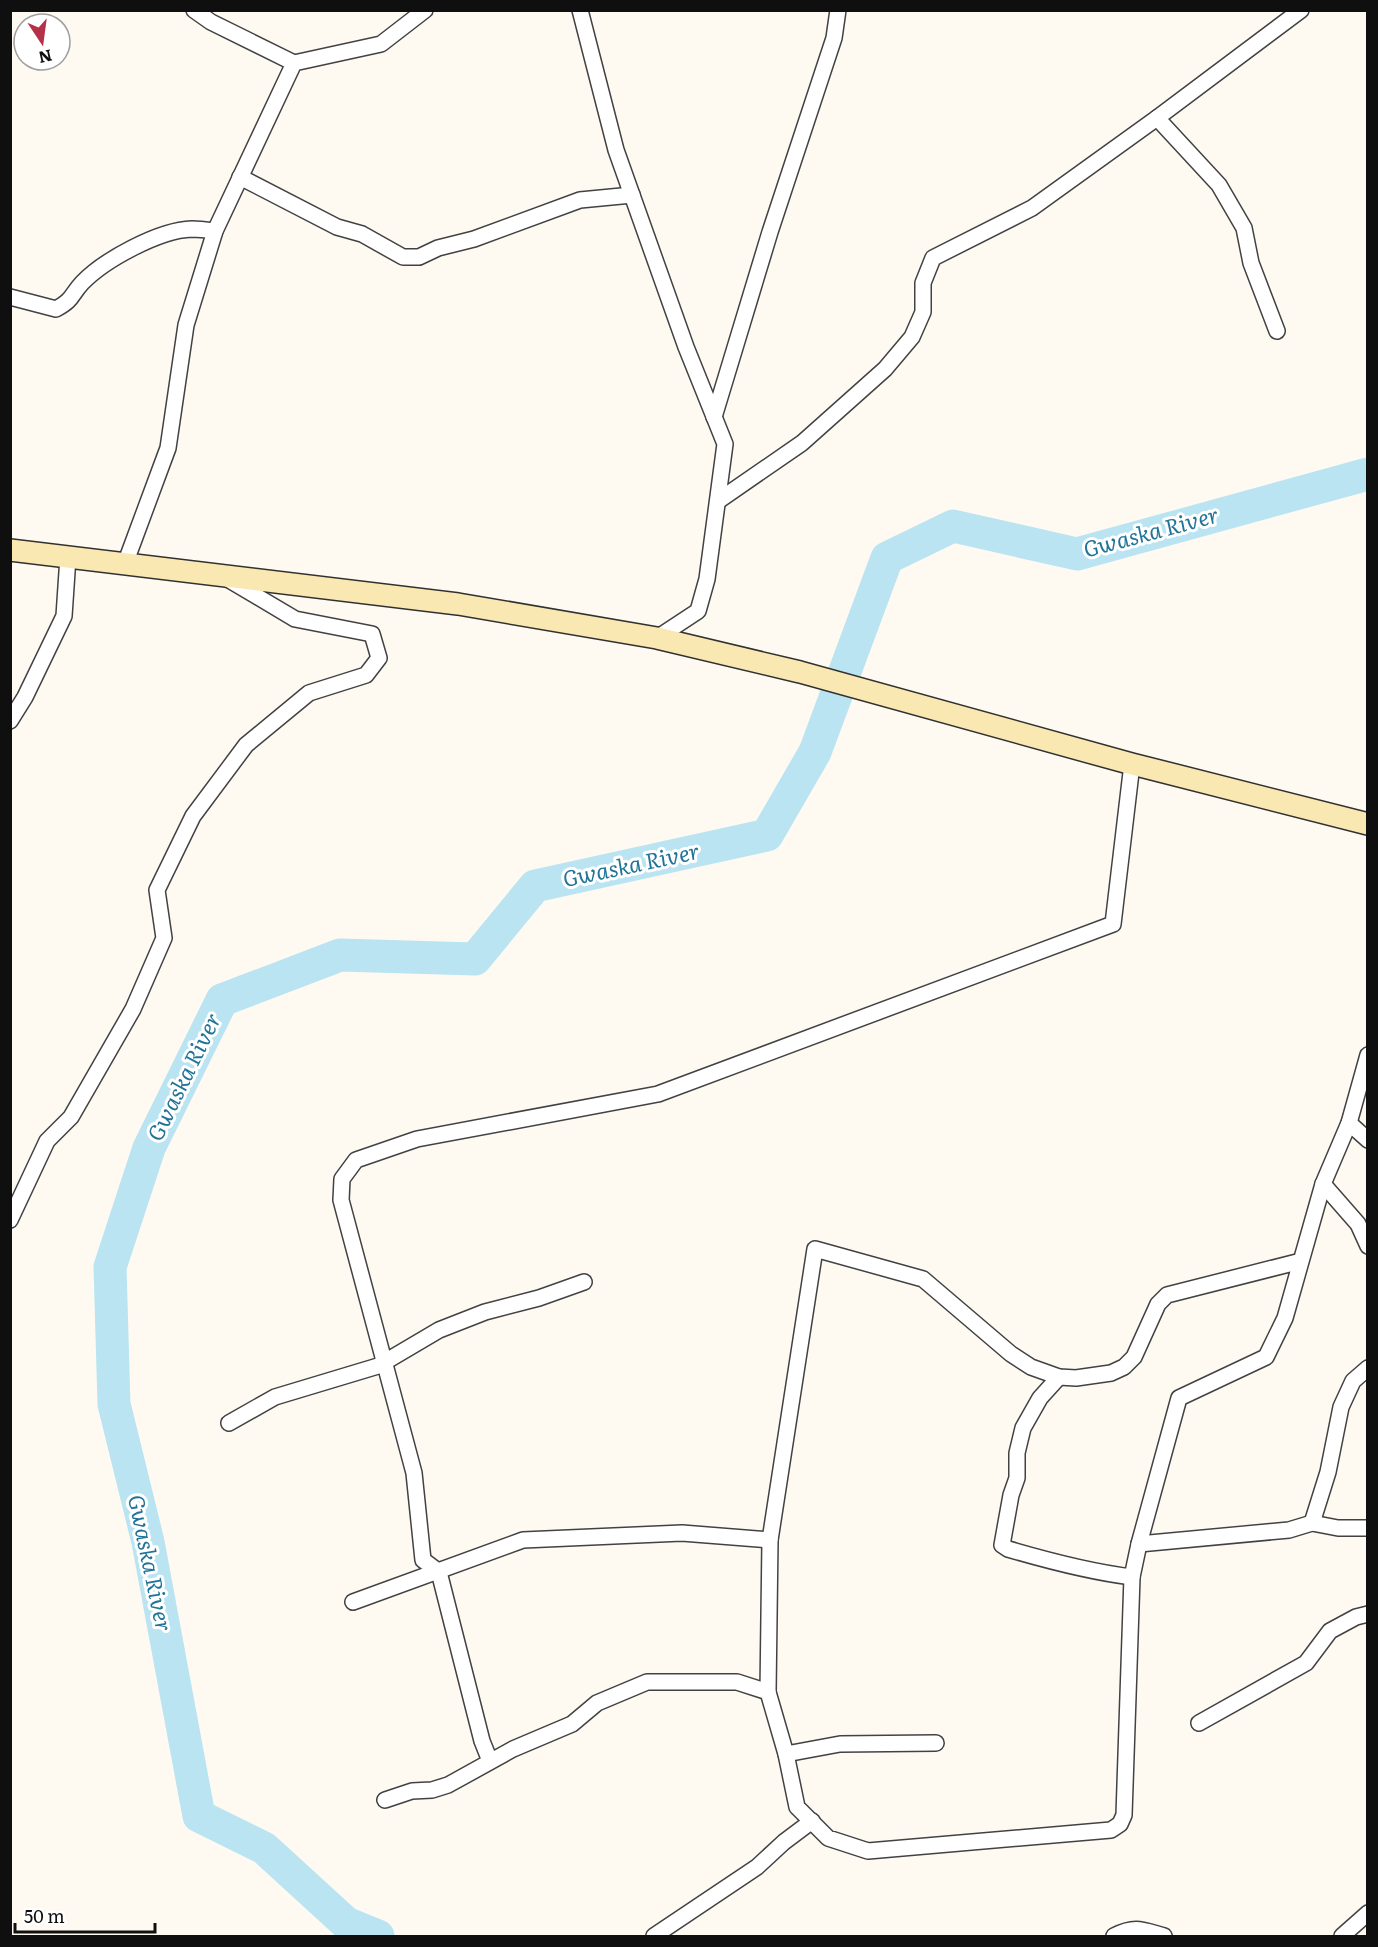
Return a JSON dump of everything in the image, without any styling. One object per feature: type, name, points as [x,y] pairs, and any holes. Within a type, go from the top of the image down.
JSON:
[{"type":"main road","points":[[10,550],[458,604],[657,638],[800,672],[1132,764],[1368,824]]},
{"type":"street","points":[[194,10],[211,22],[294,63],[381,44],[424,10]]},
{"type":"street","points":[[580,10],[616,150],[686,347],[725,444],[707,579],[698,611],[657,638]]},
{"type":"street","points":[[714,417],[770,232],[834,38],[838,10]]},
{"type":"street","points":[[718,501],[802,443],[885,369],[912,337],[923,312],[923,283],[933,258],[1032,208],[1157,118],[1298,11]]},
{"type":"street","points":[[125,564],[168,448],[186,325],[215,231],[294,63]]},
{"type":"street","points":[[1157,118],[1219,185],[1244,228],[1251,263],[1277,331]]},
{"type":"street","points":[[240,177],[337,227],[362,234],[403,258],[419,257],[438,248],[474,239],[580,200],[632,195]]},
{"type":"street","points":[[10,297],[56,309],[69,301],[81,284],[117,255],[158,237],[190,229],[215,231]]},
{"type":"street","points":[[10,721],[25,697],[64,616],[68,557]]},
{"type":"street","points":[[10,1220],[47,1141],[71,1116],[133,1009],[164,938],[157,890],[193,816],[246,745],[309,693],[366,675],[379,658],[372,634],[295,619],[223,577]]},
{"type":"street","points":[[490,1761],[482,1741],[439,1572],[423,1560],[414,1473],[341,1200],[342,1179],[356,1160],[417,1139],[658,1094],[1113,924],[1132,764]]},
{"type":"street","points":[[1301,1261],[1167,1295],[1158,1304],[1134,1357],[1124,1367],[1111,1373],[1076,1378],[1059,1377],[1031,1367],[1011,1354],[923,1280],[816,1249],[770,1540],[768,1692],[786,1754],[797,1807],[828,1838],[868,1851],[1111,1830],[1120,1824],[1124,1815],[1132,1577],[1179,1398],[1266,1357],[1285,1318],[1323,1184],[1348,1123],[1368,1054]]},
{"type":"street","points":[[1348,1123],[1368,1140]]},
{"type":"street","points":[[1323,1184],[1358,1224],[1368,1246]]},
{"type":"street","points":[[229,1423],[275,1398],[378,1366],[439,1330],[485,1312],[539,1298],[584,1282]]},
{"type":"street","points":[[1312,1523],[1328,1472],[1341,1407],[1353,1381],[1368,1368]]},
{"type":"street","points":[[1059,1377],[1040,1398],[1023,1428],[1017,1453],[1017,1478],[1011,1495],[1002,1545],[1030,1556],[1098,1573],[1132,1577]]},
{"type":"street","points":[[1139,1544],[1289,1530],[1312,1523],[1338,1528],[1368,1528]]},
{"type":"street","points":[[353,1602],[523,1540],[682,1533],[770,1540]]},
{"type":"street","points":[[1199,1723],[1306,1663],[1330,1631],[1356,1617],[1368,1614]]},
{"type":"street","points":[[386,1800],[412,1791],[432,1790],[448,1785],[513,1749],[572,1724],[597,1703],[647,1683],[736,1682],[768,1692]]},
{"type":"street","points":[[786,1754],[840,1744],[936,1743]]},
{"type":"street","points":[[654,1936],[757,1867],[784,1842],[812,1821]]},
{"type":"street","points":[[1342,1936],[1368,1913]]},
{"type":"street","points":[[1120,1935],[1138,1928],[1164,1936]]},
{"type":"waterway","name":"Gwaska River","points":[[378,1936],[346,1923],[264,1848],[199,1816],[148,1542],[114,1404],[110,1267],[149,1148],[222,1000],[340,955],[475,959],[535,886],[767,835],[815,752],[887,558],[953,526],[1077,554],[1368,474]]}]
